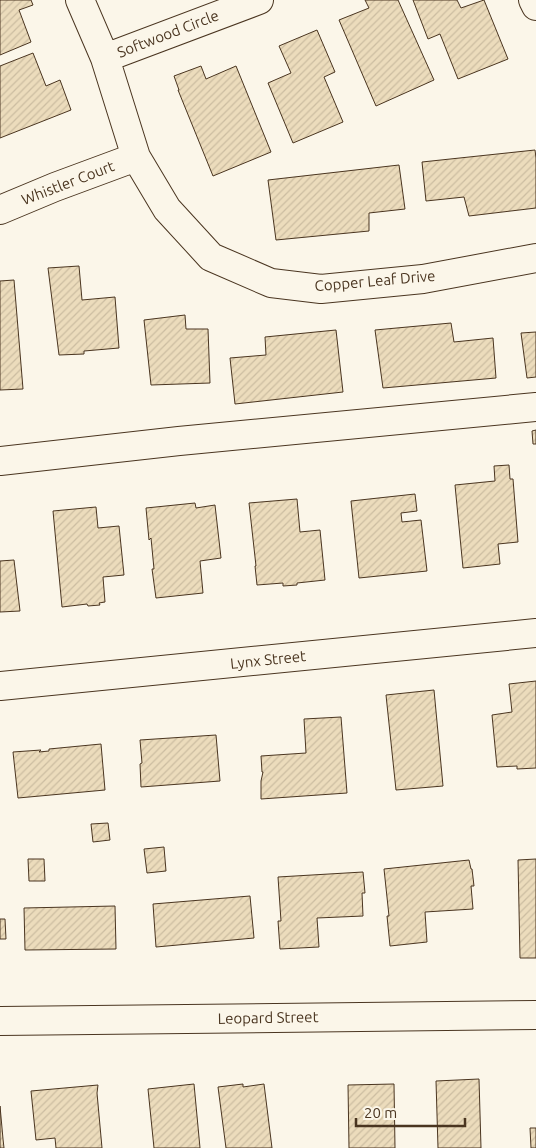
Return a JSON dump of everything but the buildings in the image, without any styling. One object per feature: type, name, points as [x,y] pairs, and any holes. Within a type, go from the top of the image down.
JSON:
[{"type":"street","name":"Copper Leaf Drive","points":[[80,0],[105,58],[136,157],[167,210],[211,257],[271,283],[322,289],[423,278],[536,258]]},
{"type":"street","name":"Softwood Circle","points":[[105,58],[259,0]]},
{"type":"street","points":[[534,0],[536,6]]},
{"type":"street","name":"Whistler Court","points":[[0,210],[136,157]]},
{"type":"street","points":[[0,461],[178,441],[536,407]]},
{"type":"street","name":"Lynx Street","points":[[0,686],[536,633]]},
{"type":"street","name":"Leopard Street","points":[[0,1021],[536,1015]]}]
